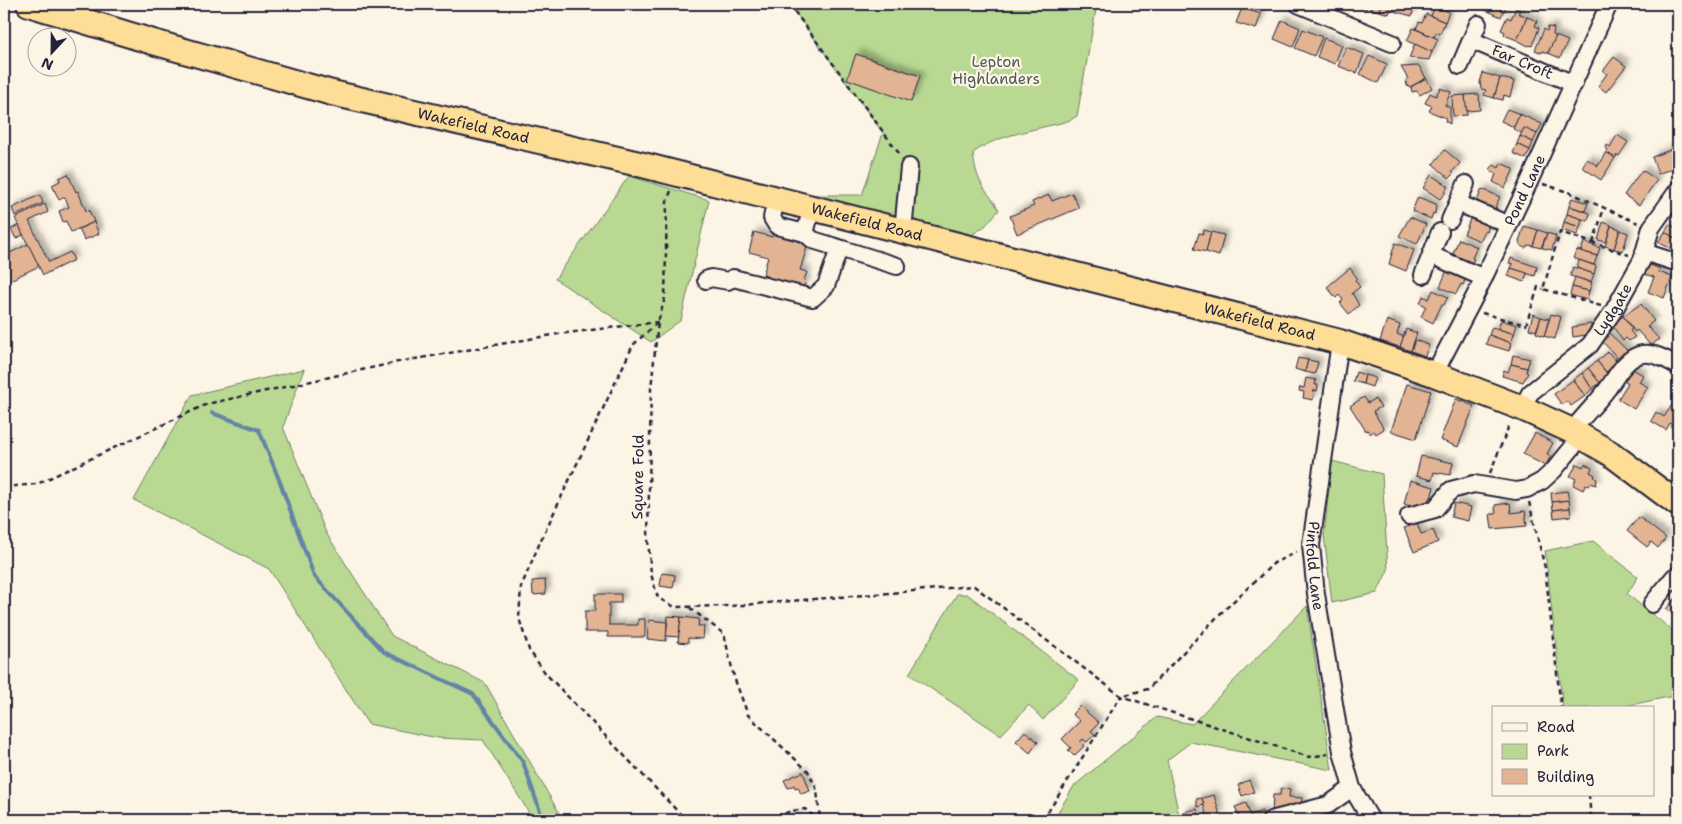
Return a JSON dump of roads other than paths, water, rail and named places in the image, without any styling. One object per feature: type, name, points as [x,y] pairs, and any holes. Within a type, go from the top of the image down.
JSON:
[{"type":"highway","name":"Wakefield Road","points":[[29,4],[153,42],[332,92],[677,173],[1340,342],[1434,374],[1520,407],[1610,453],[1678,504]]},
{"type":"street","points":[[1298,4],[1332,10],[1392,43]]},
{"type":"street","name":"Pond Lane","points":[[1434,374],[1484,278],[1609,4]]},
{"type":"street","points":[[1460,66],[1478,24]]},
{"type":"street","name":"Far Croft","points":[[1471,40],[1574,84]]},
{"type":"street","points":[[903,231],[909,167]]},
{"type":"street","points":[[1423,275],[1466,184]]},
{"type":"street","name":"Lydgate","points":[[1520,407],[1530,393],[1590,345],[1614,310],[1644,256],[1651,228],[1678,190]]},
{"type":"street","points":[[776,199],[772,218],[777,226],[805,233],[813,240],[897,266]]},
{"type":"street","points":[[1458,203],[1509,225]]},
{"type":"street","points":[[805,233],[812,208]]},
{"type":"street","points":[[706,280],[712,278],[728,281],[733,278],[813,298],[826,286],[839,249]]},
{"type":"street","points":[[1431,255],[1484,278]]},
{"type":"street","points":[[1644,256],[1678,263]]},
{"type":"street","name":"Pinfold Lane","points":[[1340,342],[1311,545],[1316,594],[1342,752],[1352,788],[1371,820]]},
{"type":"street","points":[[1409,516],[1435,509],[1451,490],[1474,484],[1516,491],[1527,489],[1542,481],[1554,470],[1576,434],[1584,414],[1604,393],[1631,359],[1639,354],[1648,354],[1660,357],[1678,366]]},
{"type":"street","points":[[1652,604],[1674,577],[1678,576]]},
{"type":"street","points":[[1271,820],[1328,804],[1352,788]]},
{"type":"waterway","points":[[212,413],[259,430],[314,576],[384,652],[473,694],[523,762],[543,820]]},
{"type":"park label","name":"Lepton Highlanders","points":[[996,70]]}]
